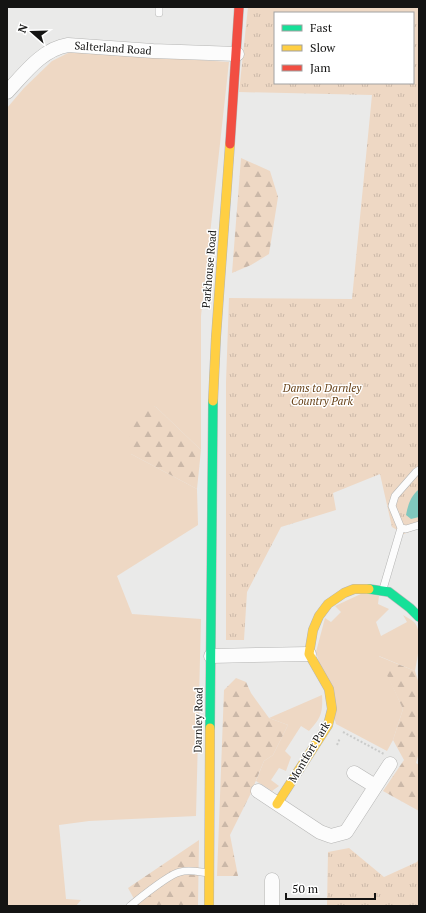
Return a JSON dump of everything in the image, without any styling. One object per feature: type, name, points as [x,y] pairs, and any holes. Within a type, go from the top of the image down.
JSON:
[{"type":"main road","name":"Parkhouse Road","points":[[212,534],[213,394],[239,7]]},
{"type":"main road","name":"Darnley Road","points":[[209,906],[212,534]]},
{"type":"main road","points":[[309,654],[313,630],[318,616],[328,604],[344,593],[354,589],[364,588],[389,592],[419,617]]},
{"type":"main road","name":"Montfort Park","points":[[277,804],[328,725],[332,709],[329,689],[309,654]]},
{"type":"street","name":"Salterland Road","points":[[7,92],[46,53],[58,46],[68,45],[124,50],[236,54]]},
{"type":"street","points":[[211,656],[309,654]]},
{"type":"street","points":[[258,791],[320,832],[331,836],[346,832],[390,764]]},
{"type":"street","points":[[354,773],[375,786]]},
{"type":"street","points":[[272,880],[272,906]]},
{"type":"lane","points":[[383,590],[401,528],[392,506],[395,496],[419,470]]},
{"type":"lane","points":[[401,528],[406,529],[419,525]]},
{"type":"lane","points":[[130,906],[179,872],[190,871],[209,873]]},
{"type":"path","points":[[337,745],[343,732],[384,753],[390,764]]},
{"type":"green space","name":"Dams to Darnley Country Park","points":[[248,7],[419,7],[419,528],[404,534],[392,527],[380,474],[333,493],[336,510],[281,527],[247,592],[244,640],[226,640],[226,382],[229,298],[352,299],[372,95],[239,92]]},
{"type":"green space","points":[[72,51],[229,62],[201,316],[201,450],[155,406],[131,454],[197,489],[198,525],[117,576],[132,614],[201,619],[196,816],[89,821],[59,825],[66,899],[81,900],[76,906],[7,906],[7,108],[24,88],[52,61]]},
{"type":"green space","points":[[241,158],[270,171],[278,197],[269,254],[251,265],[232,273]]},
{"type":"green space","points":[[155,406],[201,450],[197,489],[131,454],[129,423]]},
{"type":"green space","points":[[363,593],[379,596],[378,604],[389,609],[376,622],[381,636],[407,622],[403,615],[414,622],[419,632],[419,646],[415,671],[379,656],[403,709],[393,740],[387,751],[336,724],[316,652],[325,618],[331,622],[341,612],[335,606]]},
{"type":"green space","points":[[378,656],[415,671],[419,684],[419,752],[416,763],[419,765],[419,811],[383,791],[404,760],[393,740],[403,709]]},
{"type":"green space","points":[[236,678],[246,682],[251,693],[269,718],[288,725],[273,755],[264,761],[250,795],[230,835],[238,876],[217,876],[224,690]]},
{"type":"green space","points":[[322,695],[322,706],[319,719],[309,731],[301,726],[285,751],[291,757],[286,771],[279,768],[271,780],[279,786],[272,791],[256,781],[264,761],[273,755],[288,725],[269,718]]},
{"type":"green space","points":[[199,840],[198,906],[138,906],[128,888]]},
{"type":"green space","points":[[349,848],[384,877],[417,862],[419,858],[419,906],[327,906],[328,852]]},
{"type":"water","points":[[419,489],[419,517],[411,519],[406,515],[411,498]]},
{"type":"traffic: fast","points":[[210,728],[213,401]]},
{"type":"traffic: fast","points":[[369,589],[389,592],[419,617]]},
{"type":"traffic: slow","points":[[213,401],[216,337],[230,144]]},
{"type":"traffic: slow","points":[[277,804],[328,725],[332,709],[329,689],[309,654],[313,630],[319,616],[328,604],[344,593],[354,589],[369,589]]},
{"type":"traffic: slow","points":[[209,906],[210,728]]},
{"type":"traffic: jam","points":[[230,144],[239,7]]}]
